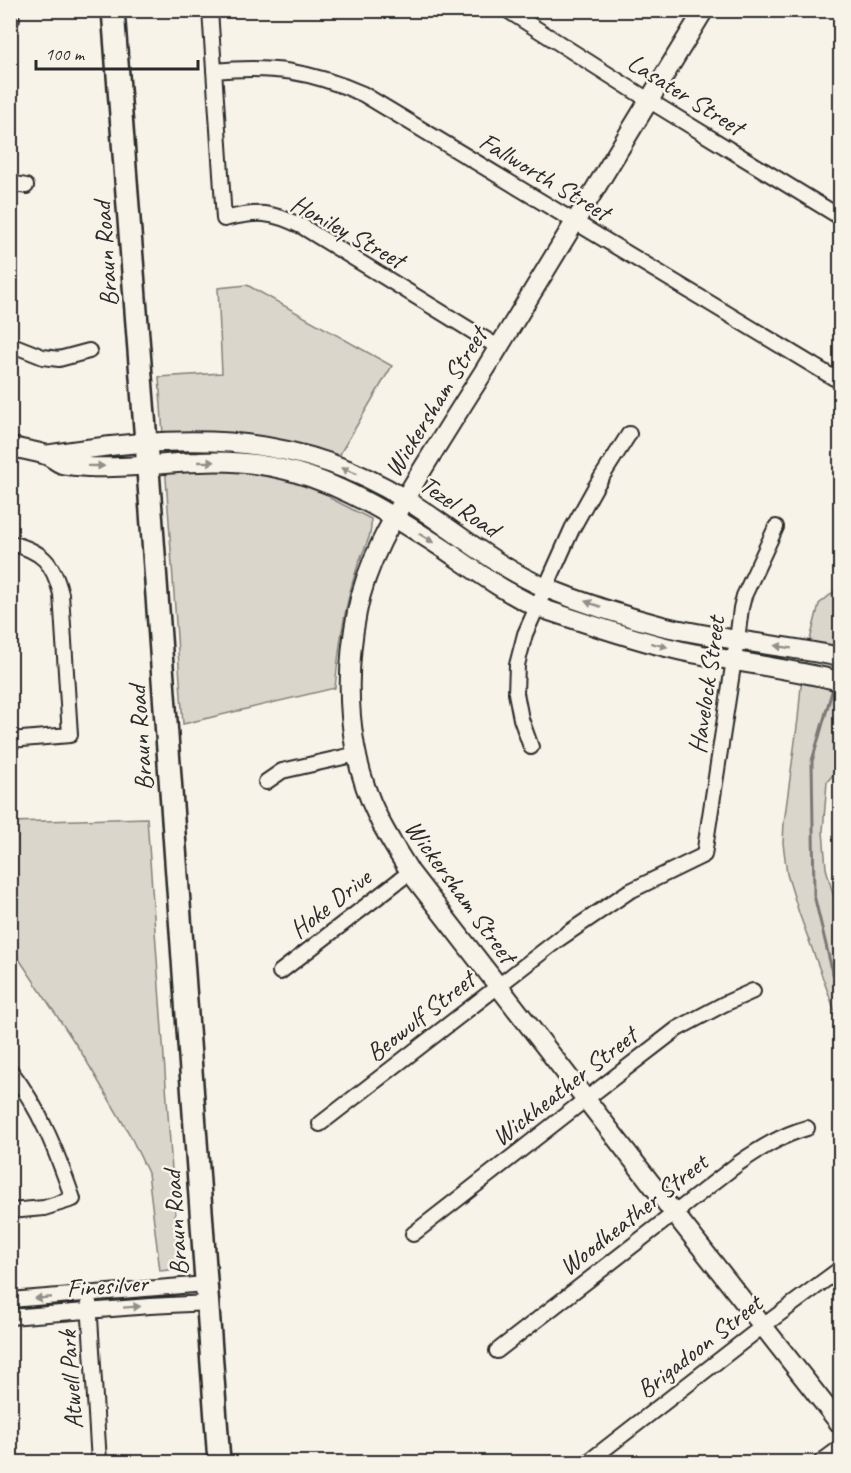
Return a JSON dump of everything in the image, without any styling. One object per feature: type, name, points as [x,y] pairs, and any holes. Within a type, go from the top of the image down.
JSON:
[{"type":"main road","name":"Braun Road","points":[[113,10],[219,1462]]},
{"type":"main road","name":"Wickersham Street","points":[[704,10],[394,518],[369,571],[357,610],[349,681],[352,730],[364,781],[377,815],[410,872],[840,1424]]},
{"type":"main road","name":"Tezel Road","points":[[45,455],[146,442],[205,440],[281,449],[365,477],[405,499],[508,569],[546,587],[663,626],[840,657]]},
{"type":"main road","name":"Tezel Road","points":[[10,446],[45,455],[63,464],[91,467],[201,462],[235,463],[295,472],[354,496],[394,518],[483,577],[537,607],[650,643],[837,680]]},
{"type":"street","name":"Honiley Street","points":[[210,10],[224,219],[247,213],[287,219],[498,347]]},
{"type":"street","name":"Lasater Street","points":[[507,10],[840,217]]},
{"type":"street","name":"Fallworth Street","points":[[214,71],[266,68],[299,73],[340,84],[363,94],[834,378]]},
{"type":"street","points":[[10,183],[26,186]]},
{"type":"street","points":[[10,344],[43,357],[60,359],[89,351]]},
{"type":"street","points":[[531,747],[516,693],[519,652],[572,529],[629,434]]},
{"type":"street","name":"Havelock Street","points":[[704,855],[741,608],[744,596],[776,527]]},
{"type":"street","points":[[10,543],[26,547],[38,554],[49,564],[57,578],[61,594],[70,735],[10,740]]},
{"type":"street","name":"Tezel Road","points":[[837,680],[840,657]]},
{"type":"street","points":[[266,782],[282,771],[357,754]]},
{"type":"street","name":"Beowulf Street","points":[[320,1124],[559,939],[628,892],[704,855]]},
{"type":"street","name":"Hoke Drive","points":[[280,972],[410,872]]},
{"type":"street","name":"Wickheather Street","points":[[413,1234],[677,1029],[753,990]]},
{"type":"street","points":[[10,1070],[44,1124],[56,1150],[72,1199],[44,1208],[10,1211]]},
{"type":"street","name":"Woodheather Street","points":[[497,1351],[740,1163],[761,1148],[789,1133],[807,1128]]},
{"type":"street","name":"Brigadoon Street","points":[[588,1462],[840,1269]]},
{"type":"street","name":"Finesilver","points":[[10,1300],[88,1294],[207,1294]]},
{"type":"street","name":"Atwell Park","points":[[88,1294],[99,1462]]},
{"type":"street","name":"Finesilver","points":[[10,1317],[90,1310],[207,1294]]},
{"type":"street","points":[[821,1462],[840,1448]]},
{"type":"shaded area","points":[[247,285],[392,366],[341,452],[330,498],[371,519],[371,526],[345,612],[335,688],[183,724],[159,377],[222,373],[218,288]]},
{"type":"shaded area","points":[[840,587],[840,760],[836,771],[827,782],[823,831],[826,868],[840,913],[840,1025],[799,913],[787,874],[783,843],[801,686],[810,640],[819,604]]},
{"type":"shaded area","points":[[147,818],[179,1269],[160,1271],[148,1173],[130,1135],[83,1055],[11,947],[11,822]]},
{"type":"waterway","points":[[833,688],[812,761],[814,895],[833,974],[840,985]]}]
